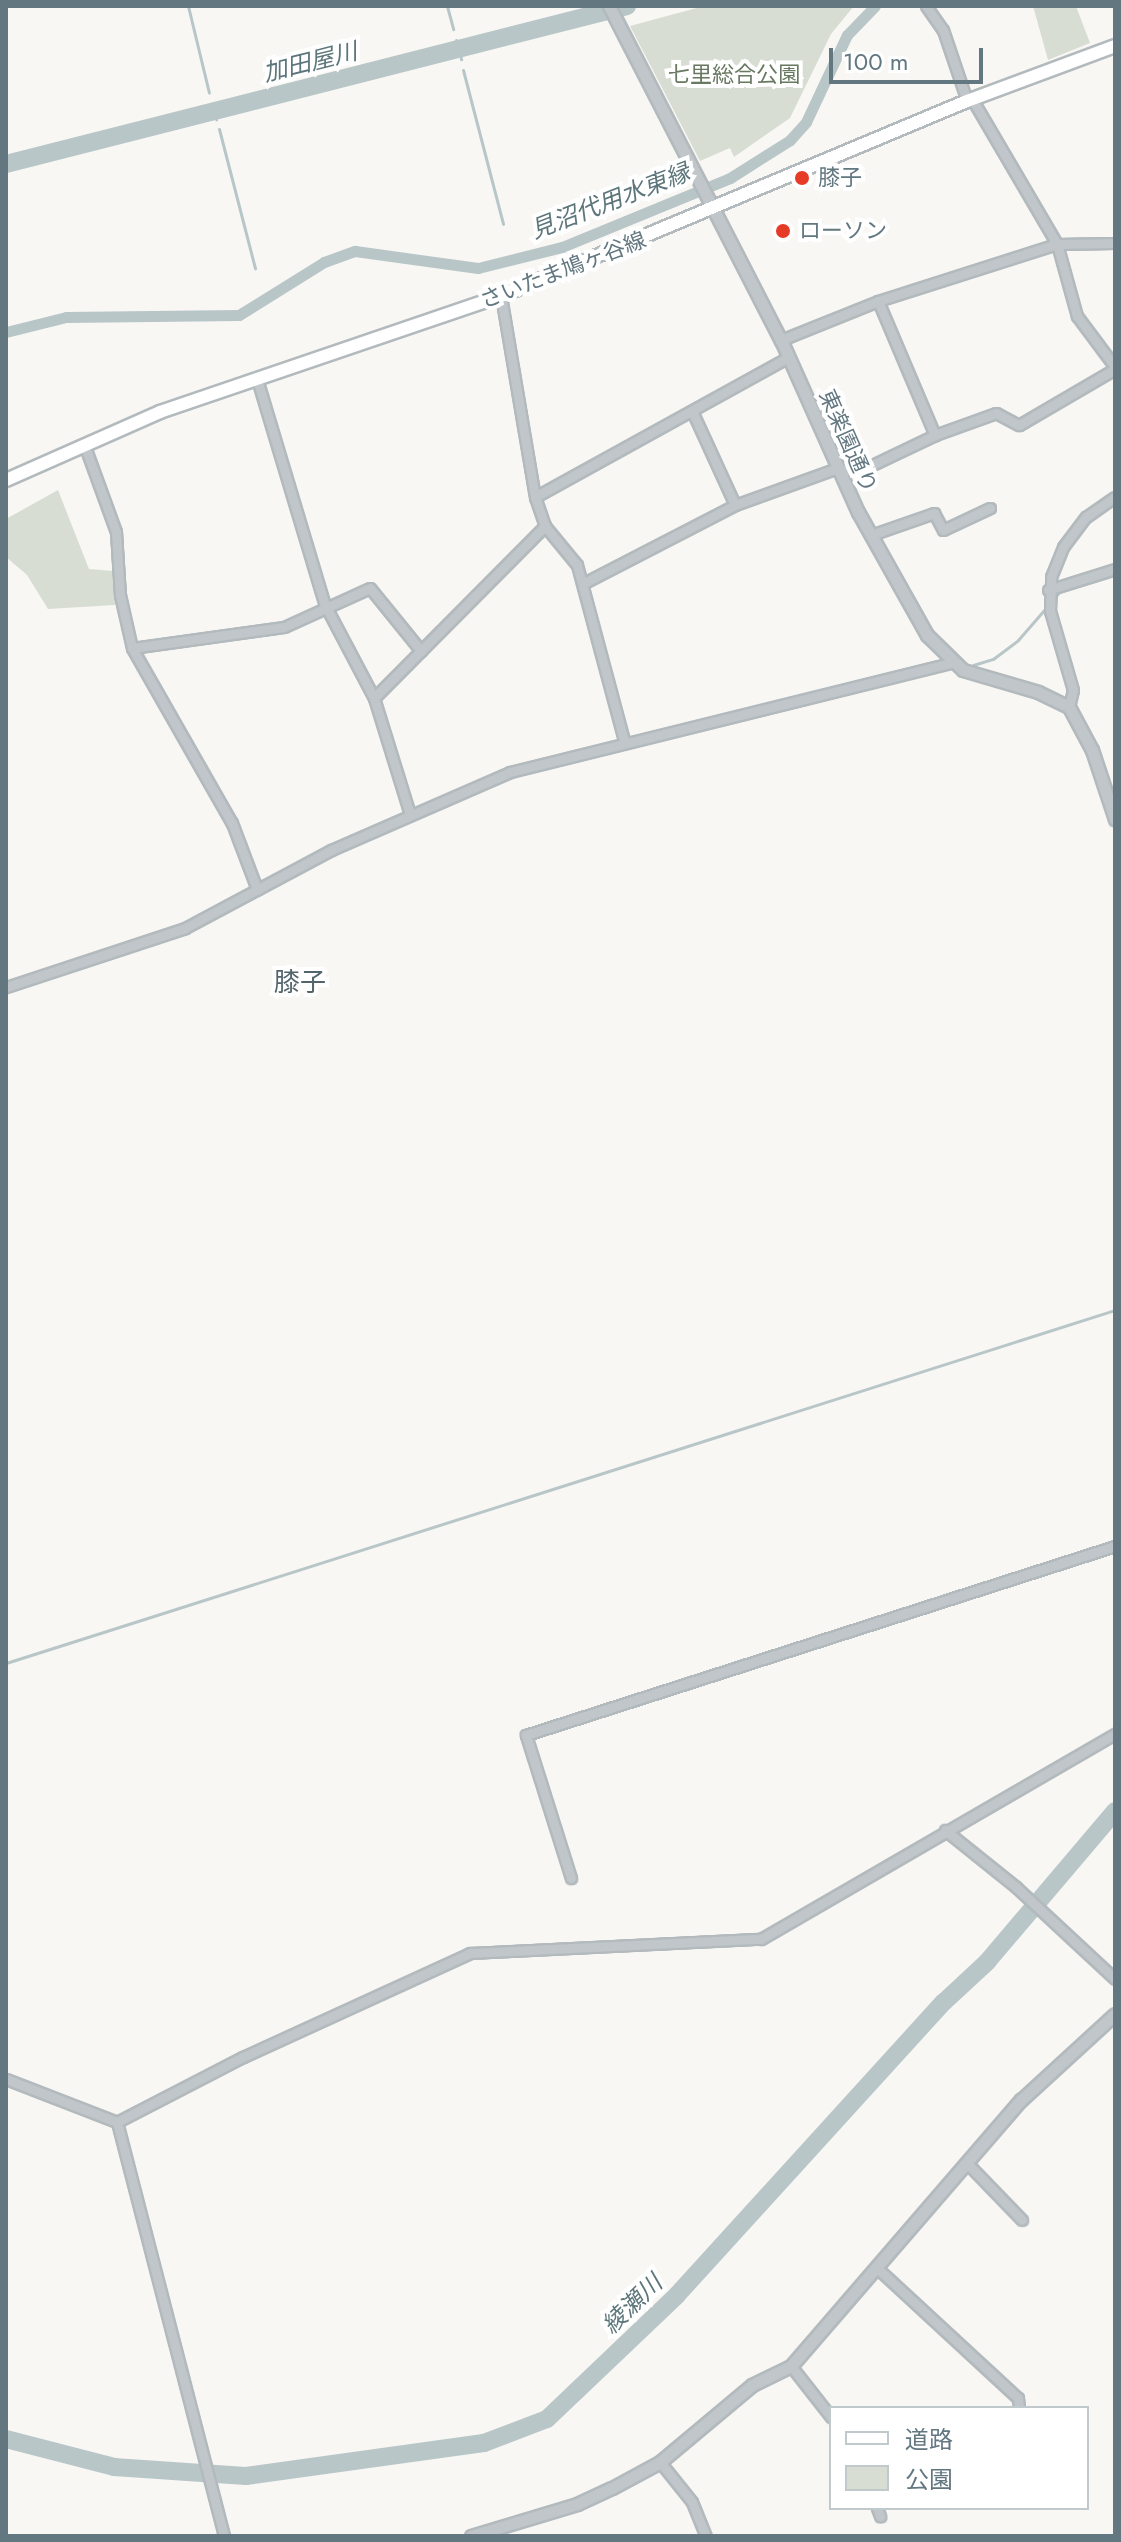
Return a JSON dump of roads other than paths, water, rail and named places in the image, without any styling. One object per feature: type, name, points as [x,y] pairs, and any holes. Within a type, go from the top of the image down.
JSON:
[{"type":"main road","name":"さいたま鳩ヶ谷線","points":[[6,480],[84,444],[257,379],[501,296],[710,206],[970,100],[1115,46]]},
{"type":"street","name":"東楽園通り","points":[[609,6],[781,340],[871,535],[927,635],[951,663]]},
{"type":"street","points":[[584,583],[735,505],[838,469],[868,467],[935,435],[996,413],[1019,425],[1115,368],[1077,316],[1057,244],[970,100],[943,30],[926,6]]},
{"type":"street","points":[[781,340],[878,301],[1057,244],[1115,243]]},
{"type":"street","points":[[501,296],[535,497],[545,526],[563,543],[584,583],[624,740]]},
{"type":"street","points":[[878,301],[935,435]]},
{"type":"street","points":[[535,497],[789,357]]},
{"type":"street","points":[[257,379],[325,605],[374,698],[410,814]]},
{"type":"street","points":[[692,411],[735,505]]},
{"type":"street","points":[[84,444],[116,532],[120,595],[132,648],[232,823],[257,889]]},
{"type":"street","points":[[1069,707],[1073,690],[1048,590],[1063,547],[1086,517],[1115,497]]},
{"type":"street","points":[[871,535],[934,513],[943,530],[990,508]]},
{"type":"street","points":[[374,698],[545,526]]},
{"type":"street","points":[[1048,590],[1115,569]]},
{"type":"street","points":[[132,648],[284,627],[325,605],[370,588],[421,651]]},
{"type":"street","points":[[6,987],[185,928],[410,814],[510,772],[624,740],[951,663],[1038,692],[1069,707],[1092,750],[1115,819]]},
{"type":"street","points":[[571,1878],[526,1735],[1115,1546]]},
{"type":"street","points":[[6,2079],[117,2122],[243,2057],[470,1953],[761,1939],[1115,1734]]},
{"type":"street","points":[[945,1830],[1016,1887],[1115,1979]]},
{"type":"street","points":[[471,2536],[577,2504],[660,2462],[752,2385],[791,2366],[1021,2100],[1115,2014]]},
{"type":"street","points":[[117,2122],[203,2452],[208,2489],[224,2536]]},
{"type":"street","points":[[967,2163],[1022,2220]]},
{"type":"street","points":[[877,2268],[1018,2398],[1019,2406]]},
{"type":"street","points":[[791,2366],[829,2414]]},
{"type":"street","points":[[660,2462],[692,2502],[706,2536]]},
{"type":"waterway","points":[[188,6],[209,93]]},
{"type":"waterway","points":[[447,6],[453,29]]},
{"type":"waterway","name":"加田屋川","points":[[6,164],[627,6]]},
{"type":"waterway","name":"見沼代用水東縁","points":[[6,332],[66,317],[239,315],[324,262],[355,251],[478,268],[562,247],[730,178],[790,140],[806,122],[847,35],[875,6]]},
{"type":"waterway","name":"加田屋川","points":[[456,40],[461,59]]},
{"type":"waterway","points":[[463,70],[503,224]]},
{"type":"waterway","name":"加田屋川","points":[[212,104],[216,119]]},
{"type":"waterway","points":[[219,129],[255,268]]},
{"type":"waterway","points":[[1053,600],[1059,592],[1115,575]]},
{"type":"waterway","points":[[973,665],[993,659],[1018,640],[1045,609]]},
{"type":"waterway","points":[[6,1663],[1115,1310]]},
{"type":"waterway","name":"綾瀬川","points":[[6,2439],[114,2467],[246,2476],[484,2443],[547,2419],[677,2295],[944,2002],[987,1962],[1115,1811]]},
{"type":"place","name":"膝子","points":[[802,178]]},
{"type":"place","name":"ローソン","points":[[783,231]]},
{"type":"district","name":"膝子","points":[[300,983]]},
{"type":"park label","name":"七里総合公園","points":[[734,75]]}]
